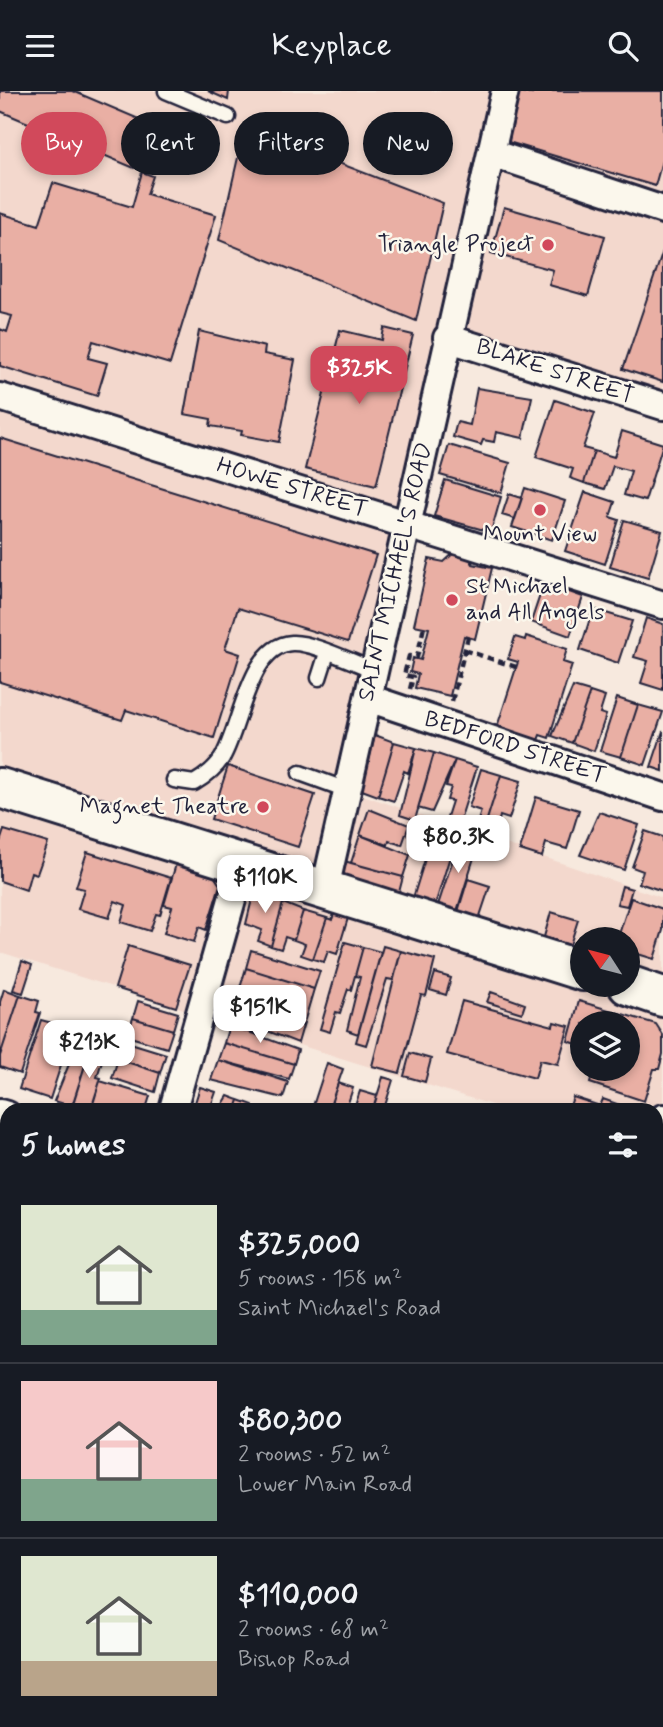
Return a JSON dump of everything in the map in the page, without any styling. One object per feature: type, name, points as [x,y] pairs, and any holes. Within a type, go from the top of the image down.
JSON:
[{"type":"street","name":"SAINT MICHAEL'S ROAD","points":[[325,889],[447,338],[505,91]]},
{"type":"street","points":[[491,153],[663,211]]},
{"type":"street","name":"BLAKE STREET","points":[[447,338],[663,406]]},
{"type":"street","name":"HOWE STREET","points":[[0,397],[663,605]]},
{"type":"street","name":"BEDFORD STREET","points":[[368,698],[663,797]]},
{"type":"street","points":[[0,788],[570,967]]},
{"type":"street","points":[[175,1103],[242,864]]},
{"type":"street","points":[[640,989],[663,997]]},
{"type":"lane","points":[[166,91],[228,117]]},
{"type":"lane","points":[[174,780],[194,783],[211,772],[222,758],[233,735],[257,666],[271,650],[293,643],[374,670]]},
{"type":"lane","points":[[320,678],[327,653]]},
{"type":"lane","points":[[300,773],[348,789]]},
{"type":"path","points":[[420,694],[409,692],[413,677],[404,675],[409,656],[417,657],[424,627]]},
{"type":"path","points":[[442,699],[452,702],[468,637]]},
{"type":"path","points":[[464,650],[516,667]]},
{"type":"shaded area","points":[[0,91],[663,91],[663,406],[447,338],[348,790],[663,898],[663,1103],[486,1103],[0,952]]},
{"type":"building","points":[[0,91],[73,91],[122,112],[121,162],[107,157],[107,112],[21,112],[21,120],[0,111]]},
{"type":"building","points":[[208,91],[229,91],[228,100]]},
{"type":"building","points":[[516,91],[532,94],[533,91],[663,91],[663,157],[655,186],[505,141]]},
{"type":"building","points":[[349,167],[363,172],[363,175],[370,175],[443,203],[416,321],[219,240],[234,175],[349,175]]},
{"type":"building","points":[[141,175],[150,175],[153,176],[147,194],[216,215],[170,364],[93,341],[88,358],[107,363],[97,396],[0,366],[0,329],[7,332],[12,316],[0,313],[0,213],[39,225],[53,183],[132,207]]},
{"type":"building","name":"Triangle Project","points":[[504,207],[605,236],[588,296],[549,285],[553,270],[491,253]]},
{"type":"building","points":[[663,251],[663,382],[623,369]]},
{"type":"building","points":[[384,328],[413,335],[376,486],[305,469],[340,330],[382,340]]},
{"type":"building","points":[[199,331],[265,347],[264,354],[295,360],[279,442],[241,435],[242,431],[210,426],[211,419],[184,414]]},
{"type":"building","points":[[477,388],[532,397],[523,438],[496,432],[494,442],[483,440],[481,445],[453,437],[457,422],[470,425]]},
{"type":"building","points":[[555,400],[595,413],[583,448],[594,451],[584,483],[570,478],[573,469],[536,457]]},
{"type":"building","points":[[622,431],[663,444],[645,501],[624,495],[631,471],[613,466],[605,489],[584,483],[594,451],[614,457]]},
{"type":"building","points":[[0,438],[376,555],[348,642],[238,608],[225,649],[240,654],[214,738],[126,710],[122,720],[0,682]]},
{"type":"building","points":[[449,445],[510,463],[501,493],[440,475]]},
{"type":"building","points":[[445,480],[501,497],[491,532],[434,516]]},
{"type":"building","name":"Mount View","points":[[525,488],[565,501],[552,540],[512,527]]},
{"type":"building","points":[[585,492],[615,502],[610,517],[619,520],[605,564],[565,551]]},
{"type":"building","points":[[509,494],[522,498],[515,519],[502,515]]},
{"type":"building","points":[[624,520],[662,531],[648,578],[610,567]]},
{"type":"building","name":"St Michael and All Angels","points":[[456,551],[467,555],[473,564],[492,568],[475,639],[464,636],[450,696],[415,688],[418,674],[410,672],[413,658],[421,660],[429,628],[414,625],[429,559],[444,562]]},
{"type":"building","points":[[544,583],[583,597],[570,636],[531,622]]},
{"type":"building","points":[[593,609],[632,621],[618,663],[580,650]]},
{"type":"building","points":[[646,618],[663,624],[663,690],[641,683],[648,661],[634,657]]},
{"type":"building","points":[[526,636],[567,649],[563,662],[572,665],[549,738],[540,735],[538,740],[497,727],[518,662],[508,659],[515,637],[525,640]]},
{"type":"building","points":[[573,687],[590,692],[572,743],[552,736]]},
{"type":"building","points":[[590,692],[605,697],[600,713],[606,715],[594,751],[572,743]]},
{"type":"building","points":[[617,698],[638,705],[621,757],[600,751]]},
{"type":"building","points":[[638,705],[663,712],[645,765],[621,757]]},
{"type":"building","points":[[663,731],[663,771],[651,767]]},
{"type":"building","points":[[375,735],[394,742],[378,796],[362,790]]},
{"type":"building","points":[[394,742],[416,748],[408,773],[404,771],[394,801],[378,796]]},
{"type":"building","points":[[416,748],[434,753],[415,820],[400,815]]},
{"type":"building","points":[[434,753],[455,760],[432,812],[418,808]]},
{"type":"building","points":[[455,760],[477,767],[457,830],[444,826],[452,801],[447,800],[451,787],[446,786]]},
{"type":"building","name":"Magnet Theatre","points":[[228,766],[315,795],[298,847],[211,819]]},
{"type":"building","points":[[481,769],[501,775],[481,839],[473,836],[481,811],[469,807]]},
{"type":"building","points":[[501,775],[521,781],[509,819],[500,816],[496,832],[484,829]]},
{"type":"building","points":[[536,797],[579,810],[567,849],[546,843],[542,857],[520,850]]},
{"type":"building","points":[[369,809],[409,825],[402,845],[389,841],[388,845],[360,835]]},
{"type":"building","points":[[599,812],[639,825],[624,870],[580,855]]},
{"type":"building","points":[[4,830],[48,843],[37,874],[31,872],[26,890],[0,881],[0,842]]},
{"type":"building","points":[[434,830],[456,837],[435,905],[413,898]]},
{"type":"building","points":[[645,831],[663,837],[663,891],[639,883],[643,871],[632,867]]},
{"type":"building","points":[[360,835],[410,855],[403,877],[351,863]]},
{"type":"building","points":[[460,838],[478,845],[457,911],[438,905]]},
{"type":"building","points":[[87,852],[171,878],[160,915],[156,914],[150,931],[121,922],[126,905],[115,901],[109,918],[78,909],[84,889],[76,887]]},
{"type":"building","points":[[344,861],[403,877],[397,900],[340,877]]},
{"type":"building","points":[[176,864],[214,876],[220,885],[206,930],[199,927],[194,942],[164,933],[172,907],[164,905]]},
{"type":"building","points":[[468,879],[490,886],[478,922],[457,915]]},
{"type":"building","points":[[622,886],[632,889],[627,906],[617,904]]},
{"type":"building","points":[[261,890],[277,895],[275,900],[283,903],[271,946],[258,941],[262,930],[246,924],[253,895]]},
{"type":"building","points":[[631,898],[663,909],[663,930],[654,959],[640,955],[640,927],[621,927]]},
{"type":"building","points":[[283,903],[303,911],[294,940],[285,937],[281,949],[271,946]]},
{"type":"building","points":[[303,911],[327,918],[313,959],[301,955],[305,944],[294,940]]},
{"type":"building","points":[[551,912],[578,920],[576,927],[570,927],[570,945],[544,937]]},
{"type":"building","points":[[334,914],[348,918],[337,954],[328,951],[324,962],[313,959],[327,918],[332,920]]},
{"type":"building","points":[[345,942],[363,947],[351,990],[348,989],[340,1013],[336,1012],[330,1032],[320,1029]]},
{"type":"building","points":[[128,946],[190,965],[176,1007],[115,988]]},
{"type":"building","points":[[383,946],[401,951],[393,980],[387,979],[366,1045],[356,1042]]},
{"type":"building","points":[[363,947],[381,952],[358,1034],[347,1030],[360,977],[355,976]]},
{"type":"building","points":[[251,950],[320,971],[314,989],[246,968]]},
{"type":"building","points":[[401,951],[435,960],[426,996],[421,995],[400,1073],[372,1066]]},
{"type":"building","points":[[22,961],[32,965],[23,993],[13,990]]},
{"type":"building","points":[[246,968],[314,989],[303,1026],[235,1005]]},
{"type":"building","points":[[435,973],[451,978],[446,995],[430,990]]},
{"type":"building","points":[[4,989],[20,995],[0,1056],[0,1002]]},
{"type":"building","points":[[491,992],[525,1004],[522,1013],[487,1002]]},
{"type":"building","points":[[20,995],[39,1001],[36,1012],[40,1013],[20,1074],[0,1067],[0,1056]]},
{"type":"building","points":[[138,1001],[178,1013],[173,1030],[133,1018]]},
{"type":"building","points":[[462,1001],[553,1026],[554,1022],[569,1026],[558,1064],[540,1060],[535,1078],[447,1054]]},
{"type":"building","points":[[579,1001],[612,1011],[576,1011]]},
{"type":"building","points":[[235,1005],[303,1026],[298,1043],[260,1028],[258,1034],[229,1025]]},
{"type":"building","points":[[133,1018],[173,1030],[167,1048],[127,1036]]},
{"type":"building","points":[[640,1019],[656,1024],[663,1035],[663,1054],[659,1069],[654,1069],[644,1101],[590,1083],[640,1081]]},
{"type":"building","points":[[41,1020],[59,1025],[56,1033],[70,1037],[50,1099],[19,1089]]},
{"type":"building","points":[[229,1025],[298,1050],[294,1064],[224,1043]]},
{"type":"building","points":[[124,1041],[166,1054],[160,1073],[118,1059]]},
{"type":"building","points":[[78,1042],[91,1046],[73,1103],[54,1101]]},
{"type":"building","points":[[224,1043],[294,1064],[289,1079],[218,1060]]},
{"type":"building","points":[[91,1046],[105,1051],[97,1077],[101,1078],[93,1103],[73,1103]]},
{"type":"building","points":[[410,1053],[431,1059],[425,1082],[404,1076]]},
{"type":"building","points":[[118,1059],[160,1073],[155,1092],[112,1078]]},
{"type":"building","points":[[218,1060],[288,1082],[283,1098],[211,1080]]},
{"type":"building","points":[[327,1063],[343,1069],[331,1103],[314,1103]]},
{"type":"building","points":[[383,1077],[393,1080],[386,1103],[375,1103]]},
{"type":"building","points":[[100,1081],[150,1096],[148,1103],[93,1103]]},
{"type":"building","points":[[338,1083],[353,1088],[348,1103],[331,1103]]},
{"type":"building","points":[[200,1087],[216,1092],[212,1103],[195,1103]]},
{"type":"building","points":[[360,1091],[377,1096],[375,1103],[356,1103]]},
{"type":"building","points":[[228,1096],[239,1100],[238,1103],[224,1103]]},
{"type":"building","points":[[573,1097],[591,1103],[571,1103]]},
{"type":"place","name":"Triangle Project","points":[[548,245]]},
{"type":"place","name":"Mount View","points":[[540,510]]},
{"type":"place","name":"St Michael and All Angels","points":[[452,600]]},
{"type":"place","name":"Magnet Theatre","points":[[263,807]]}]
